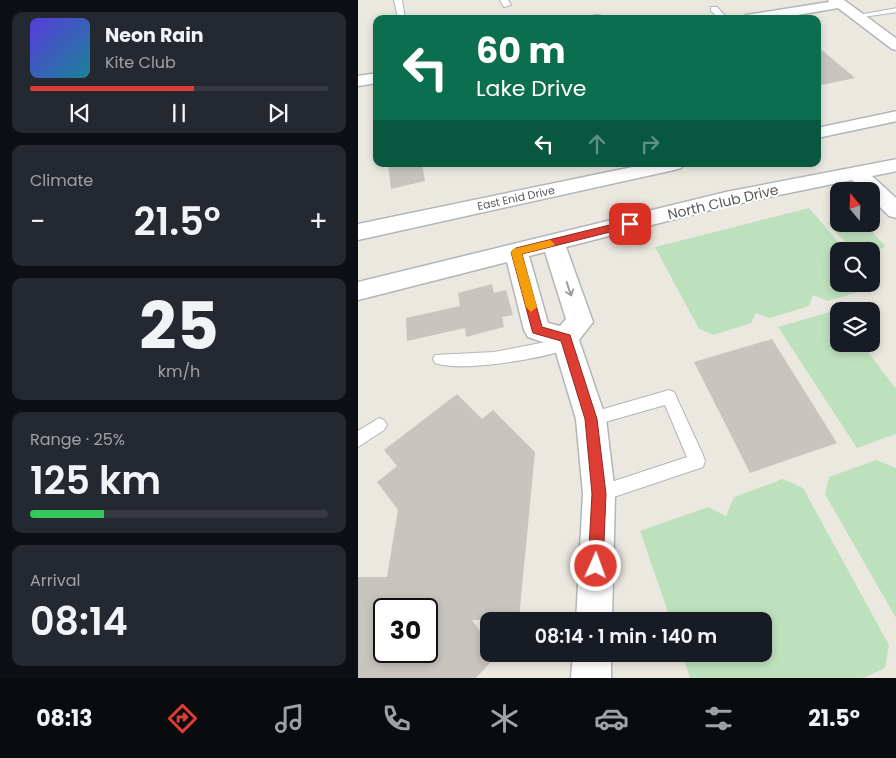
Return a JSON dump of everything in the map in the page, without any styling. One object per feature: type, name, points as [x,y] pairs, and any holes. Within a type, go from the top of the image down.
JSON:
[{"type":"street","points":[[769,15],[838,2],[896,46]]},
{"type":"street","points":[[358,81],[373,79]]},
{"type":"street","points":[[821,132],[896,116]]},
{"type":"street","name":"North Club Drive","points":[[358,291],[726,199],[896,165]]},
{"type":"street","name":"East Enid Drive","points":[[358,232],[660,167]]},
{"type":"street","points":[[856,173],[896,212]]},
{"type":"street","points":[[553,243],[580,322],[566,341]]},
{"type":"street","points":[[516,252],[537,330],[566,341]]},
{"type":"street","points":[[566,341],[591,419],[599,494],[594,612]]},
{"type":"street","points":[[592,662],[592,678]]},
{"type":"lane","points":[[398,0],[401,15]]},
{"type":"lane","points":[[714,9],[720,15]]},
{"type":"lane","points":[[856,16],[896,10]]},
{"type":"lane","points":[[440,359],[452,361],[494,358],[566,341]]},
{"type":"lane","points":[[591,419],[669,397],[697,461],[599,494]]},
{"type":"lane","points":[[358,440],[379,425]]},
{"type":"green space","points":[[809,208],[838,242],[830,242],[830,292],[858,292],[828,301],[813,295],[809,306],[770,318],[756,313],[751,323],[714,335],[699,329],[655,247]]},
{"type":"green space","points":[[836,232],[872,232],[886,247],[880,248],[880,242],[845,242]]},
{"type":"green space","points":[[830,312],[830,352],[868,352],[896,389],[896,434],[857,448],[778,327]]},
{"type":"green space","points":[[876,460],[896,468],[896,618],[825,494],[829,477]]},
{"type":"green space","points":[[783,479],[803,488],[889,645],[885,668],[863,678],[690,678],[685,662],[772,662],[772,612],[668,612],[640,531],[708,507],[726,516],[734,497]]},
{"type":"building","points":[[821,49],[855,78],[821,85]]},
{"type":"building","points":[[388,167],[423,167],[425,181],[391,189]]},
{"type":"building","points":[[492,284],[494,293],[506,290],[513,315],[502,317],[504,327],[466,337],[465,328],[407,341],[406,318],[460,306],[458,293]]},
{"type":"building","points":[[772,339],[837,443],[750,473],[694,362]]},
{"type":"building","points":[[457,394],[482,419],[493,410],[535,452],[520,612],[480,612],[480,620],[472,620],[480,631],[480,662],[491,662],[476,678],[358,678],[358,577],[387,577],[398,510],[377,482],[397,466],[384,450]]},
{"type":"slow traffic","points":[[531,307],[516,252],[550,244]]},
{"type":"route","points":[[596,566],[599,494],[591,419],[566,338],[537,330],[516,252],[630,224]]}]
